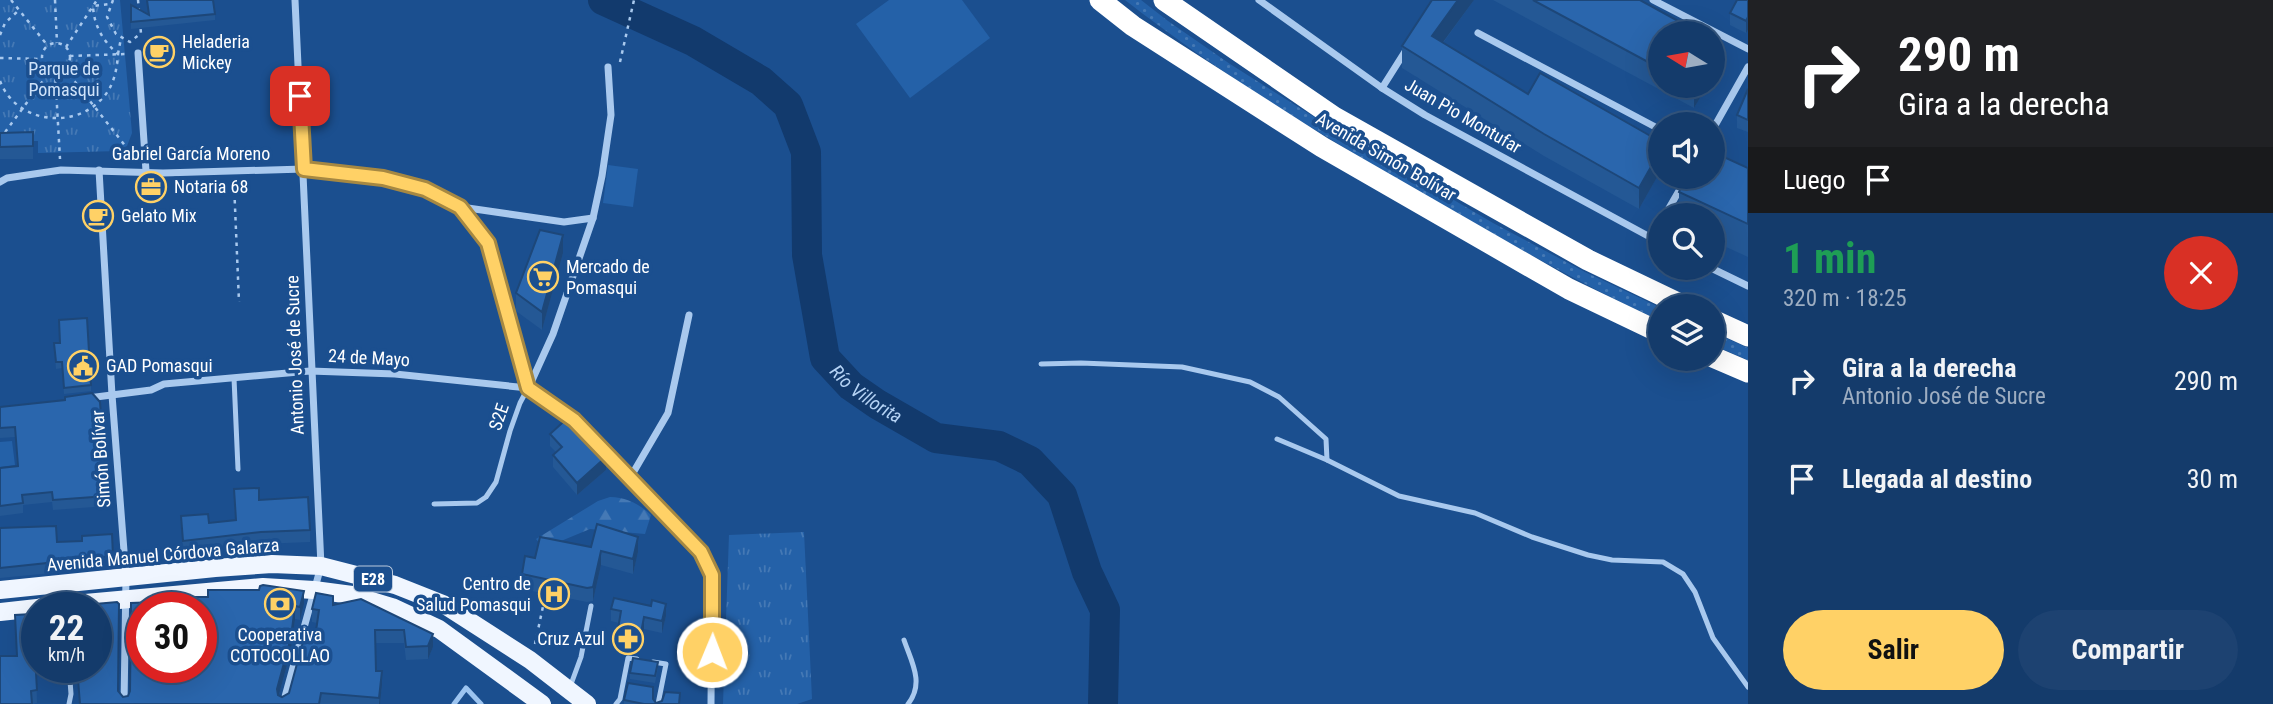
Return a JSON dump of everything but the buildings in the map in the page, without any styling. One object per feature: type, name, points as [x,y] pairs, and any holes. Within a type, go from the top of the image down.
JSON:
[{"type":"highway","name":"Avenida Simón Bolívar","points":[[1100,0],[1133,26],[1322,146],[1569,289],[1648,327]]},
{"type":"highway","name":"Avenida Simón Bolívar","points":[[1164,0],[1334,117],[1588,260],[1660,294]]},
{"type":"highway","points":[[1725,325],[1748,336]]},
{"type":"highway","points":[[1725,362],[1748,372]]},
{"type":"main road","name":"Avenida Manuel Córdova Galarza","points":[[0,590],[272,564],[321,566],[395,585],[443,604],[530,660],[587,704]]},
{"type":"main road","name":"E28","points":[[206,592],[263,587],[314,590],[352,595],[392,607],[439,629],[542,704]]},
{"type":"main road","name":"E28","points":[[0,612],[21,610]]},
{"type":"street","name":"Antonio José de Sucre","points":[[283,704],[321,566],[295,0]]},
{"type":"street","name":"Juan Pio Montufar","points":[[1259,0],[1382,88],[1425,115],[1648,237]]},
{"type":"street","points":[[1653,0],[1748,49]]},
{"type":"street","points":[[1478,33],[1648,123]]},
{"type":"street","points":[[1382,88],[1410,44]]},
{"type":"street","points":[[138,54],[146,172]]},
{"type":"street","name":"S2E","points":[[528,388],[552,334],[593,218],[611,115],[608,67]]},
{"type":"street","points":[[1723,112],[1748,67]]},
{"type":"street","name":"Gabriel García Moreno","points":[[0,182],[7,178],[61,170],[163,173],[304,169],[383,178],[425,189],[460,207],[488,243],[528,388]]},
{"type":"street","name":"Simón Bolívar","points":[[99,170],[111,395],[126,592]]},
{"type":"street","points":[[460,207],[564,222],[593,218]]},
{"type":"street","points":[[1725,275],[1748,286]]},
{"type":"street","points":[[630,478],[668,413],[689,314]]},
{"type":"street","name":"24 de Mayo","points":[[74,400],[151,390],[164,384],[310,371],[395,374],[528,388]]},
{"type":"street","points":[[528,388],[574,420],[583,430]]},
{"type":"street","points":[[593,439],[701,552],[712,575],[711,704]]},
{"type":"street","points":[[124,704],[126,609]]},
{"type":"lane","points":[[1041,364],[1182,367],[1250,382],[1279,397],[1326,439],[1326,460]]},
{"type":"lane","points":[[234,378],[238,469]]},
{"type":"lane","name":"S2E","points":[[433,504],[477,503],[486,497],[496,482],[510,431],[528,388]]},
{"type":"lane","points":[[1277,439],[1399,496],[1475,513],[1563,547],[1612,560],[1664,562],[1683,574],[1695,592],[1713,638],[1748,687]]},
{"type":"lane","points":[[568,690],[581,657],[591,606]]},
{"type":"lane","points":[[904,640],[915,667],[917,680],[913,697],[908,704]]},
{"type":"lane","points":[[628,704],[618,702],[628,658],[666,664],[658,704]]},
{"type":"lane","points":[[69,704],[70,683]]},
{"type":"lane","points":[[623,683],[636,685]]},
{"type":"lane","points":[[648,687],[661,690]]},
{"type":"path","points":[[11,0],[48,46]]},
{"type":"path","points":[[55,0],[57,43]]},
{"type":"path","points":[[66,47],[97,0]]},
{"type":"path","points":[[113,0],[107,17],[108,23],[121,38],[130,42],[141,33],[140,22]]},
{"type":"path","points":[[619,65],[634,0]]},
{"type":"path","points":[[137,1],[139,12]]},
{"type":"path","points":[[93,6],[110,4]]},
{"type":"path","points":[[93,6],[93,14],[101,34],[118,54]]},
{"type":"path","points":[[0,35],[5,23],[19,10]]},
{"type":"path","points":[[0,81],[14,102],[32,114],[58,118],[74,116],[93,107],[107,91],[116,72],[121,38]]},
{"type":"path","points":[[0,139],[53,71],[65,68],[70,56],[66,47],[57,43],[48,46],[42,59]]},
{"type":"path","points":[[70,56],[138,54]]},
{"type":"path","points":[[0,58],[42,59],[53,71],[61,170]]},
{"type":"path","points":[[65,68],[146,172]]},
{"type":"path","points":[[234,171],[239,302]]},
{"type":"path","points":[[530,660],[545,597]]},
{"type":"green space","name":"Parque de Pomasqui","points":[[0,0],[120,0],[132,133],[127,146],[120,151],[38,153],[38,141],[0,141]]},
{"type":"green space","points":[[889,0],[962,0],[990,38],[910,98],[856,24]]},
{"type":"green space","points":[[1125,0],[1141,0],[1230,64],[1338,132],[1493,223],[1648,302],[1648,315],[1545,263],[1353,153],[1236,80]]},
{"type":"green space","points":[[608,165],[638,169],[633,207],[603,203]]},
{"type":"green space","points":[[1725,337],[1748,348],[1748,360],[1725,350]]},
{"type":"green space","points":[[12,441],[15,465],[0,467],[0,442]]},
{"type":"green space","points":[[610,497],[632,502],[651,515],[645,534],[590,529],[544,548],[536,539],[598,501]]},
{"type":"green space","points":[[804,532],[812,699],[797,704],[723,704],[729,535]]},
{"type":"waterway","name":"Río Villorita","points":[[603,0],[693,41],[761,81],[788,105],[806,152],[807,255],[825,358],[851,386],[877,404],[936,438],[999,446],[1030,461],[1062,495],[1087,572],[1105,610],[1103,704]]},
{"type":"waterway","points":[[454,704],[466,688],[481,704]]},
{"type":"place","name":"Heladeria Mickey","points":[[159,52]]},
{"type":"place","name":"Notaria 68","points":[[151,187]]},
{"type":"place","name":"Gelato Mix","points":[[98,216]]},
{"type":"place","name":"Mercado de Pomasqui","points":[[543,277]]},
{"type":"place","name":"GAD Pomasqui","points":[[83,366]]},
{"type":"place","name":"Centro de Salud Pomasqui","points":[[554,594]]},
{"type":"place","name":"Cooperativa COTOCOLLAO","points":[[280,604]]},
{"type":"place","name":"Cruz Azul","points":[[628,639]]},
{"type":"route","points":[[300,96],[304,169],[383,178],[425,189],[460,207],[488,243],[528,388],[574,420],[701,552],[712,575],[712,652]]}]
